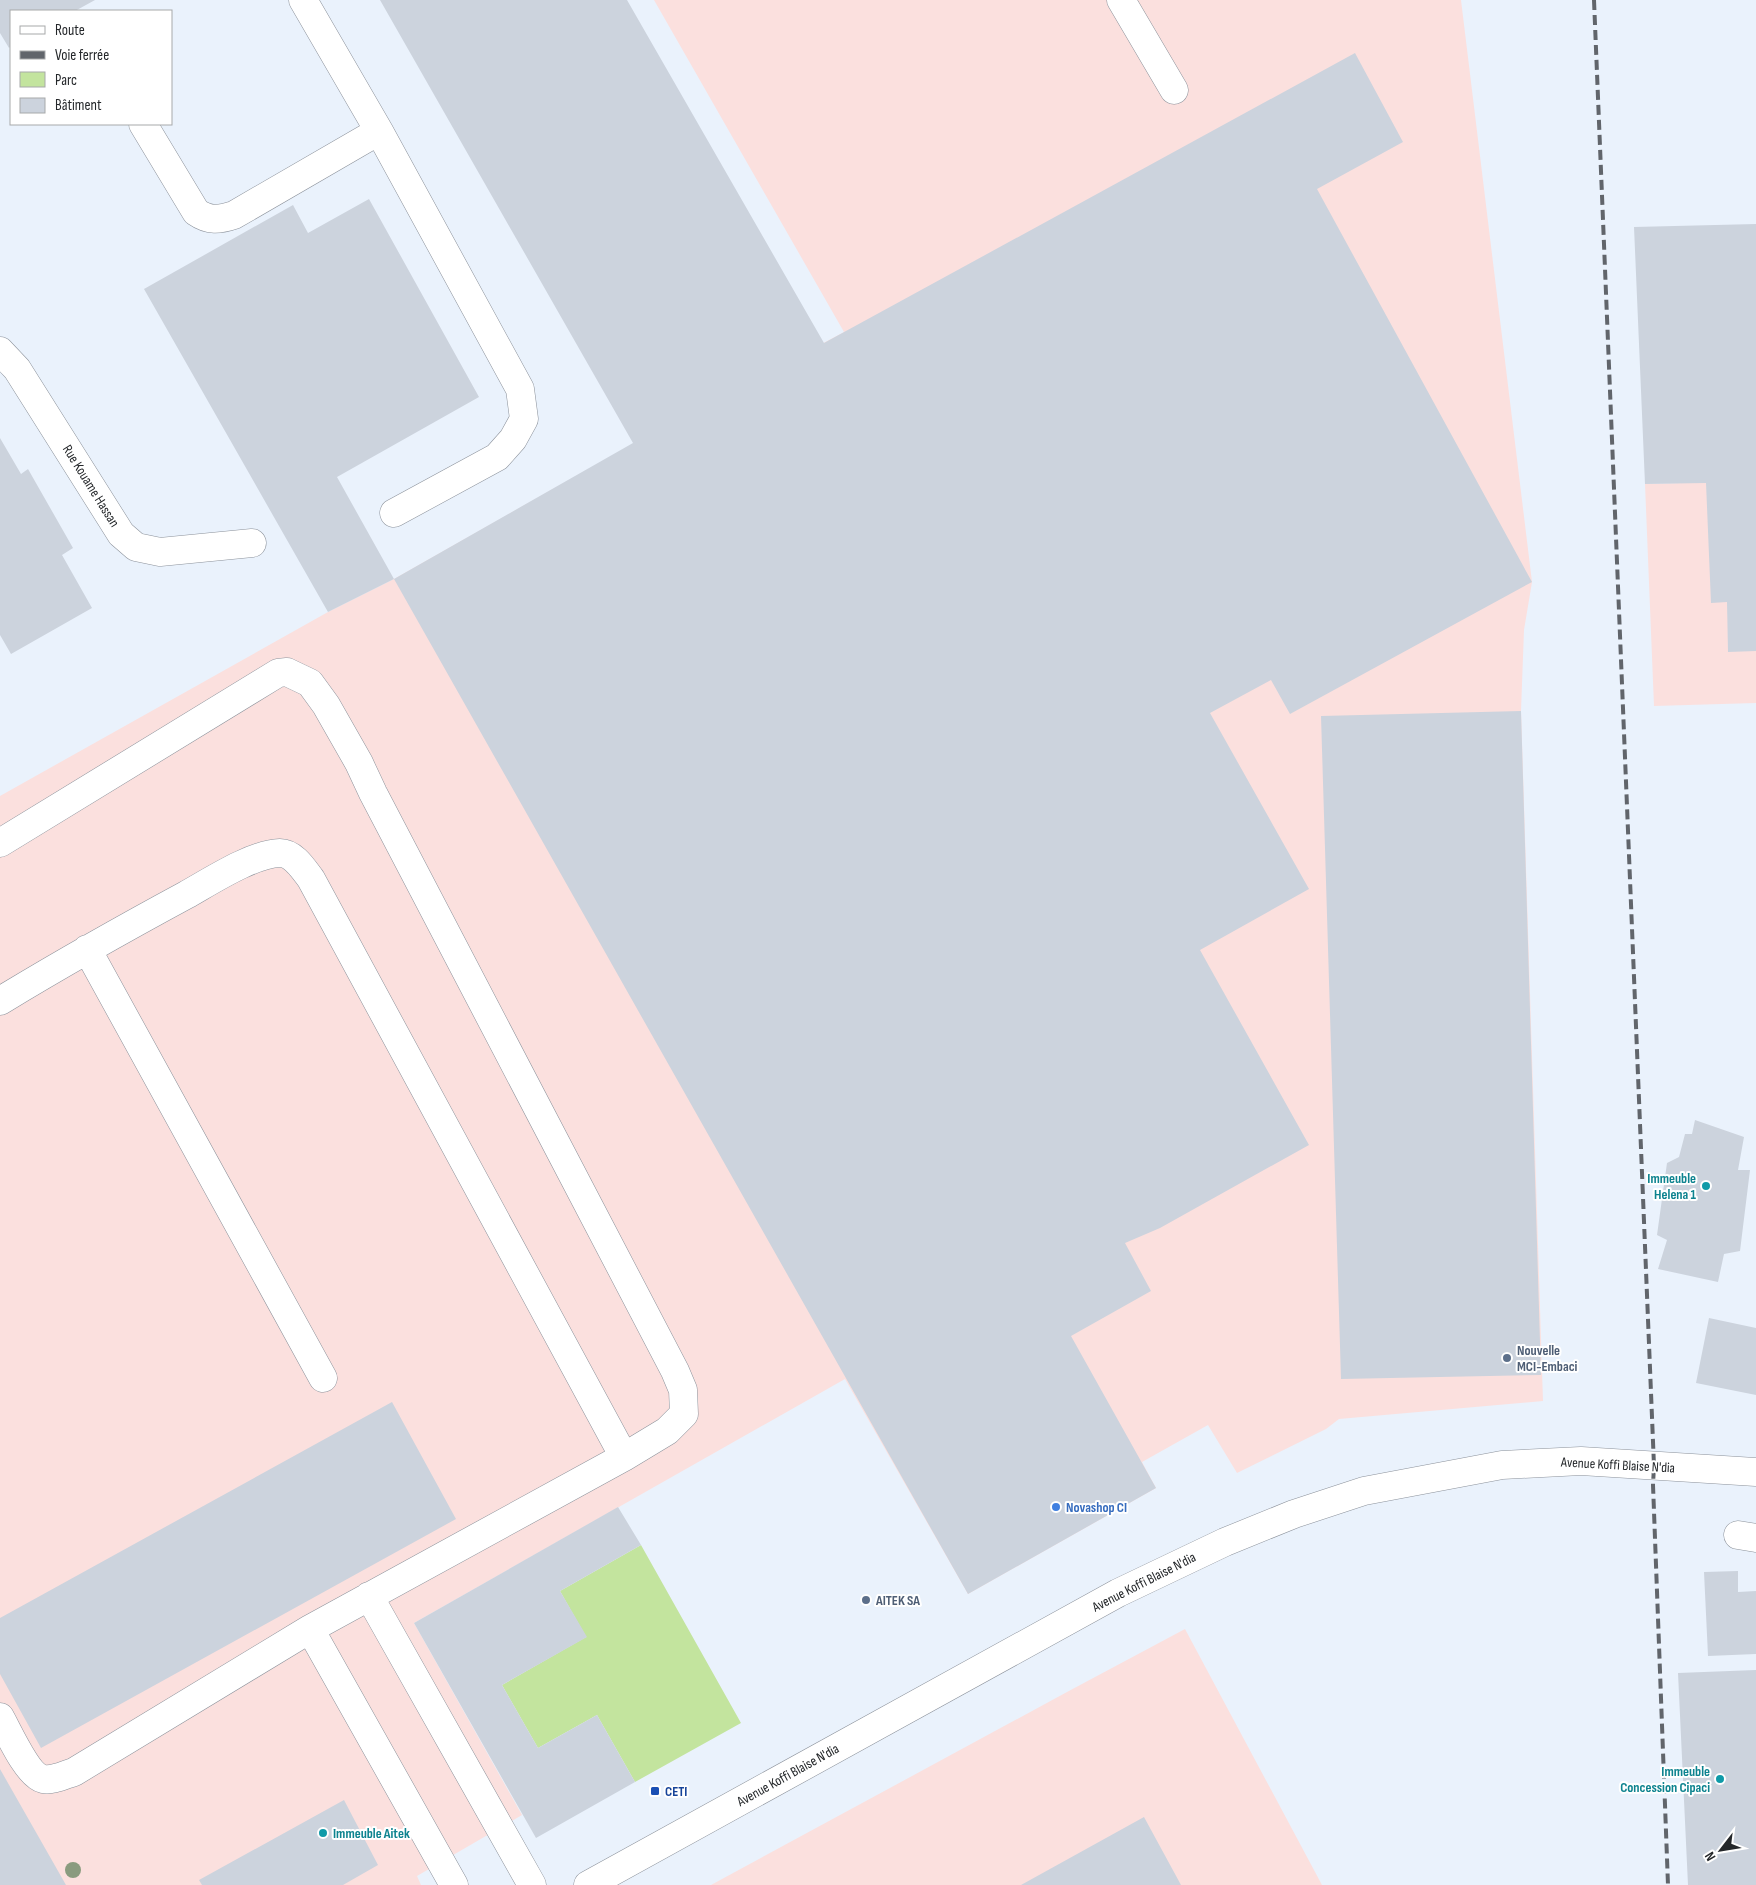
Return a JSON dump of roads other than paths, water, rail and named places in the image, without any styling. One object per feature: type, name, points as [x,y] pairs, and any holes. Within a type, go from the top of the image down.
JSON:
[{"type":"street","points":[[303,0],[379,131],[520,389],[524,419],[513,439],[496,457],[394,514]]},
{"type":"street","points":[[1121,0],[1174,90]]},
{"type":"street","points":[[144,125],[196,212],[204,218],[218,220],[234,215],[379,131]]},
{"type":"street","name":"Rue Kouame Hassan","points":[[0,351],[17,369],[121,534],[136,547],[160,552],[252,543]]},
{"type":"street","points":[[0,842],[278,673],[287,672],[310,683],[326,705],[359,763],[675,1371],[683,1390],[684,1414],[667,1431],[624,1457],[310,1629],[74,1772],[55,1779],[42,1779],[33,1772],[22,1756],[0,1717]]},
{"type":"street","points":[[0,1000],[237,867],[263,857],[282,853],[295,860],[311,879],[624,1457]]},
{"type":"street","points":[[88,949],[323,1378]]},
{"type":"street","name":"Avenue Koffi Blaise N'dia","points":[[588,1885],[1118,1594],[1225,1542],[1294,1514],[1364,1491],[1502,1465],[1581,1460],[1756,1472]]},
{"type":"street","points":[[369,1596],[532,1885]]},
{"type":"street","points":[[310,1629],[454,1885]]},
{"type":"railway","points":[[1594,0],[1654,1466],[1653,1485],[1668,1885]]},
{"type":"place","name":"Immeuble Helena 1","points":[[1706,1186]]},
{"type":"place","name":"Nouvelle MCI-Embaci","points":[[1507,1358]]},
{"type":"place","name":"Novashop CI","points":[[1056,1507]]},
{"type":"place","name":"AITEK SA","points":[[866,1600]]},
{"type":"place","name":"Immeuble Concession Cipaci","points":[[1720,1779]]},
{"type":"place","name":"CETI","points":[[655,1791]]},
{"type":"place","name":"Immeuble Aitek","points":[[323,1833]]}]
